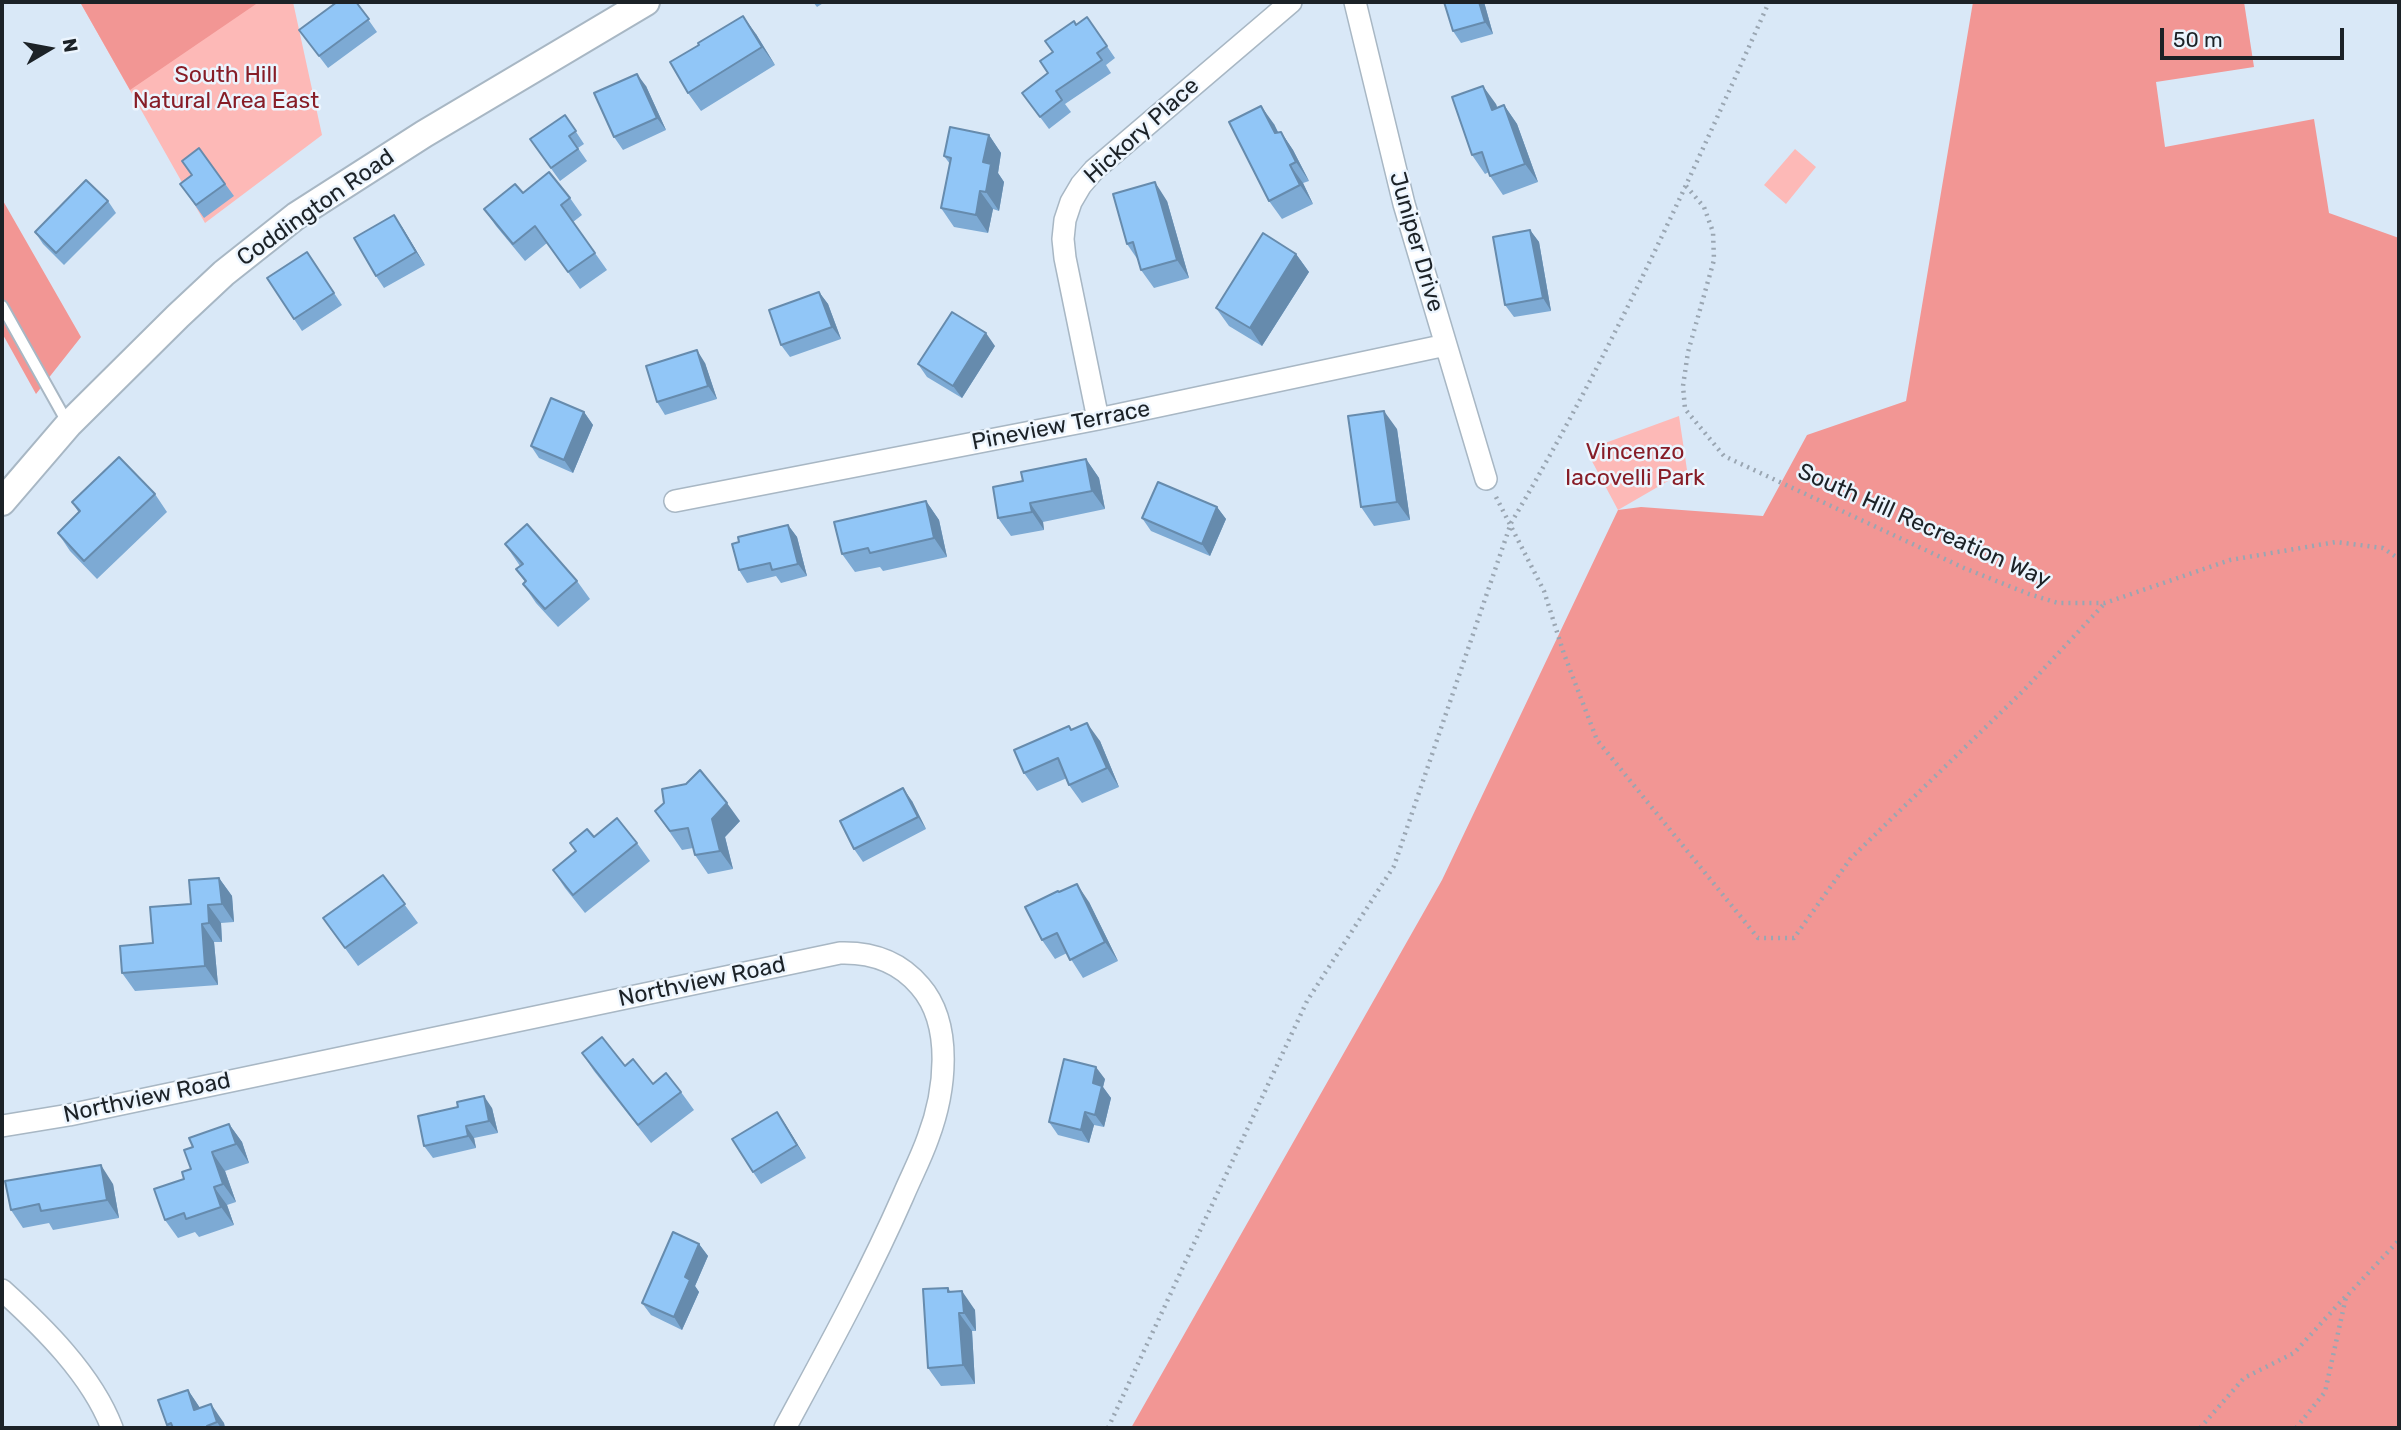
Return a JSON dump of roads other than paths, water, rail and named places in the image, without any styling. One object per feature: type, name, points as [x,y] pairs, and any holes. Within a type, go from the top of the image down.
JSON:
[{"type":"street","name":"Coddington Road","points":[[2,502],[69,424],[224,273],[296,216],[424,134],[646,2]]},
{"type":"street","name":"Hickory Place","points":[[1098,419],[1065,258],[1065,220],[1071,202],[1094,170],[1291,2]]},
{"type":"street","name":"Juniper Drive","points":[[1355,2],[1404,204],[1486,479]]},
{"type":"street","name":"Pineview Terrace","points":[[675,501],[1098,419],[1446,345]]},
{"type":"street","name":"Northview Road","points":[[2,1126],[69,1115],[841,953],[878,957],[897,965],[912,976],[935,1007],[940,1026],[942,1064],[935,1114],[928,1138],[880,1247],[785,1428]]},
{"type":"street","points":[[2,1290],[43,1328],[69,1357],[112,1428]]},
{"type":"lane","points":[[2,306],[69,424]]},
{"type":"park label","name":"South Hill Natural Area East","points":[[226,88]]},
{"type":"park label","name":"Vincenzo Iacovelli Park","points":[[1635,465]]}]
